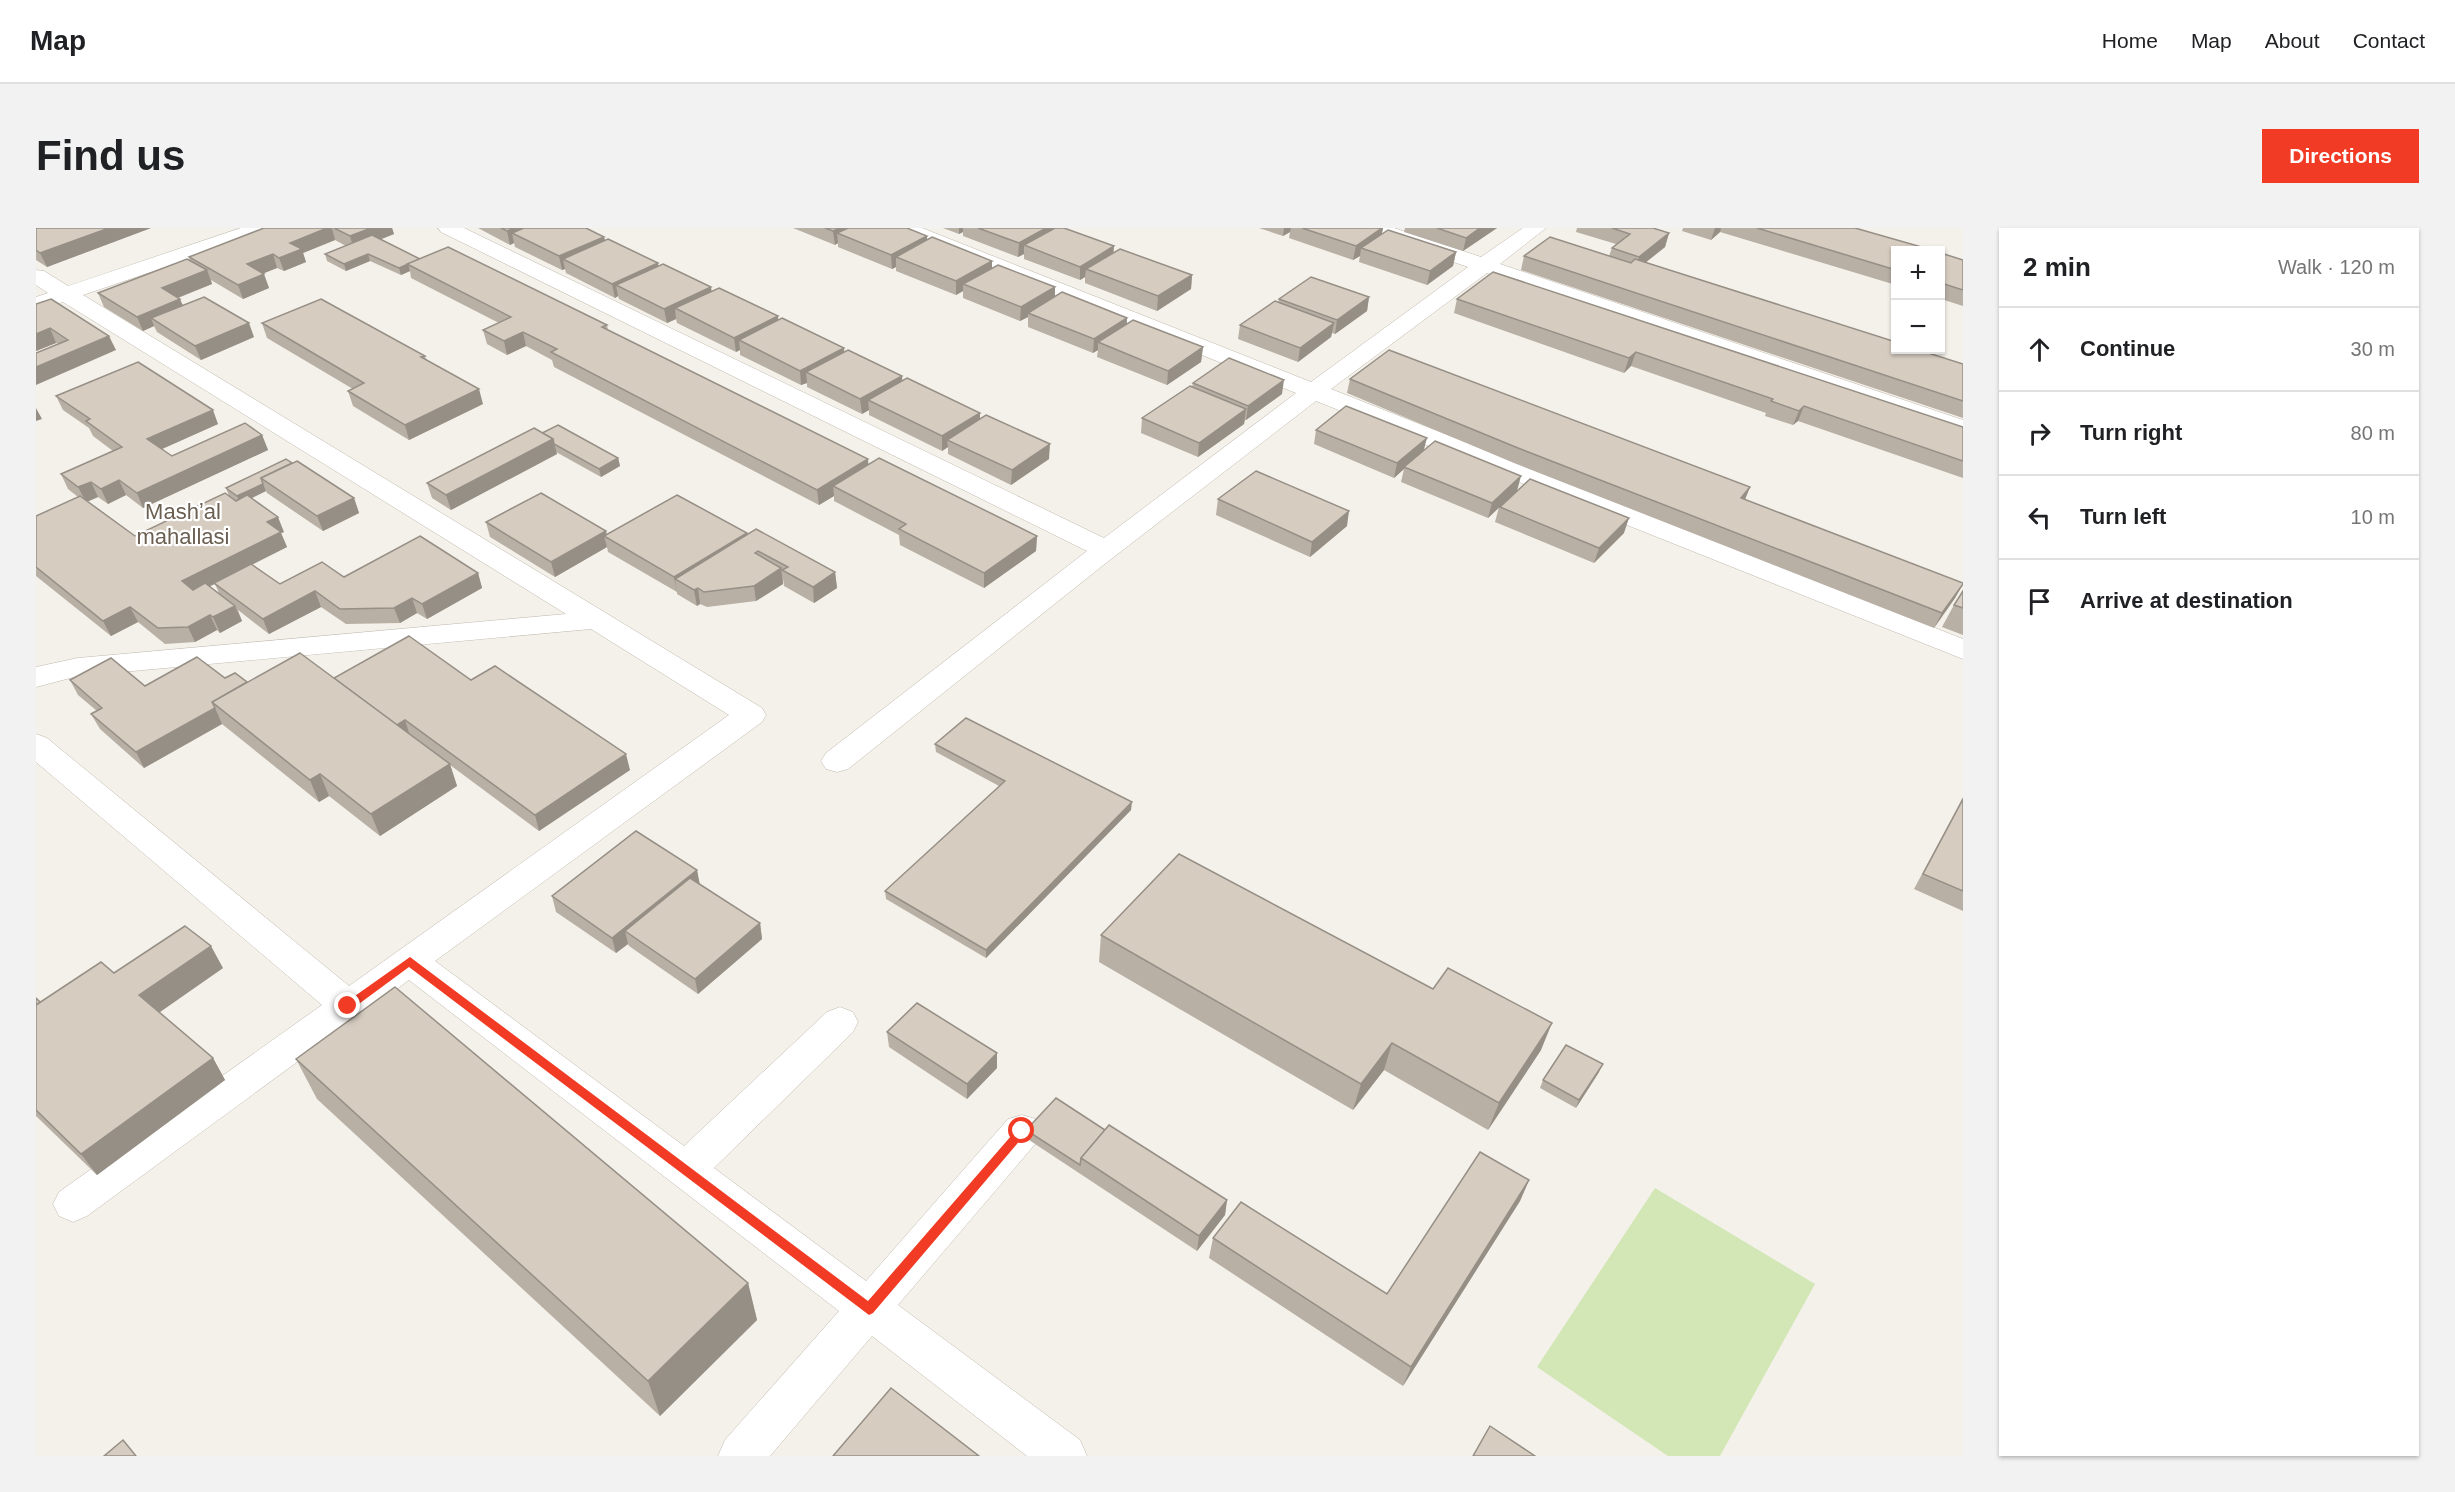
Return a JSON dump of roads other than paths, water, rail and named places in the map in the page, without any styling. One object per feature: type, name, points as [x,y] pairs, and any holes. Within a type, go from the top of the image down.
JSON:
[{"type":"street","points":[[36,304],[261,228]]},
{"type":"street","points":[[448,228],[1105,549]]},
{"type":"street","points":[[904,228],[1963,650]]},
{"type":"street","points":[[1374,228],[1963,428]]},
{"type":"street","points":[[837,761],[1105,549],[1312,391],[1536,228]]},
{"type":"street","points":[[36,276],[751,715],[73,1204]]},
{"type":"street","points":[[36,677],[78,667],[596,620]]},
{"type":"street","points":[[36,745],[348,1006]]},
{"type":"street","points":[[410,961],[1064,1456]]},
{"type":"street","points":[[686,1170],[840,1022]]},
{"type":"street","points":[[741,1456],[1022,1131]]},
{"type":"district","name":"Mashʼal mahallasi","points":[[183,524]]}]
